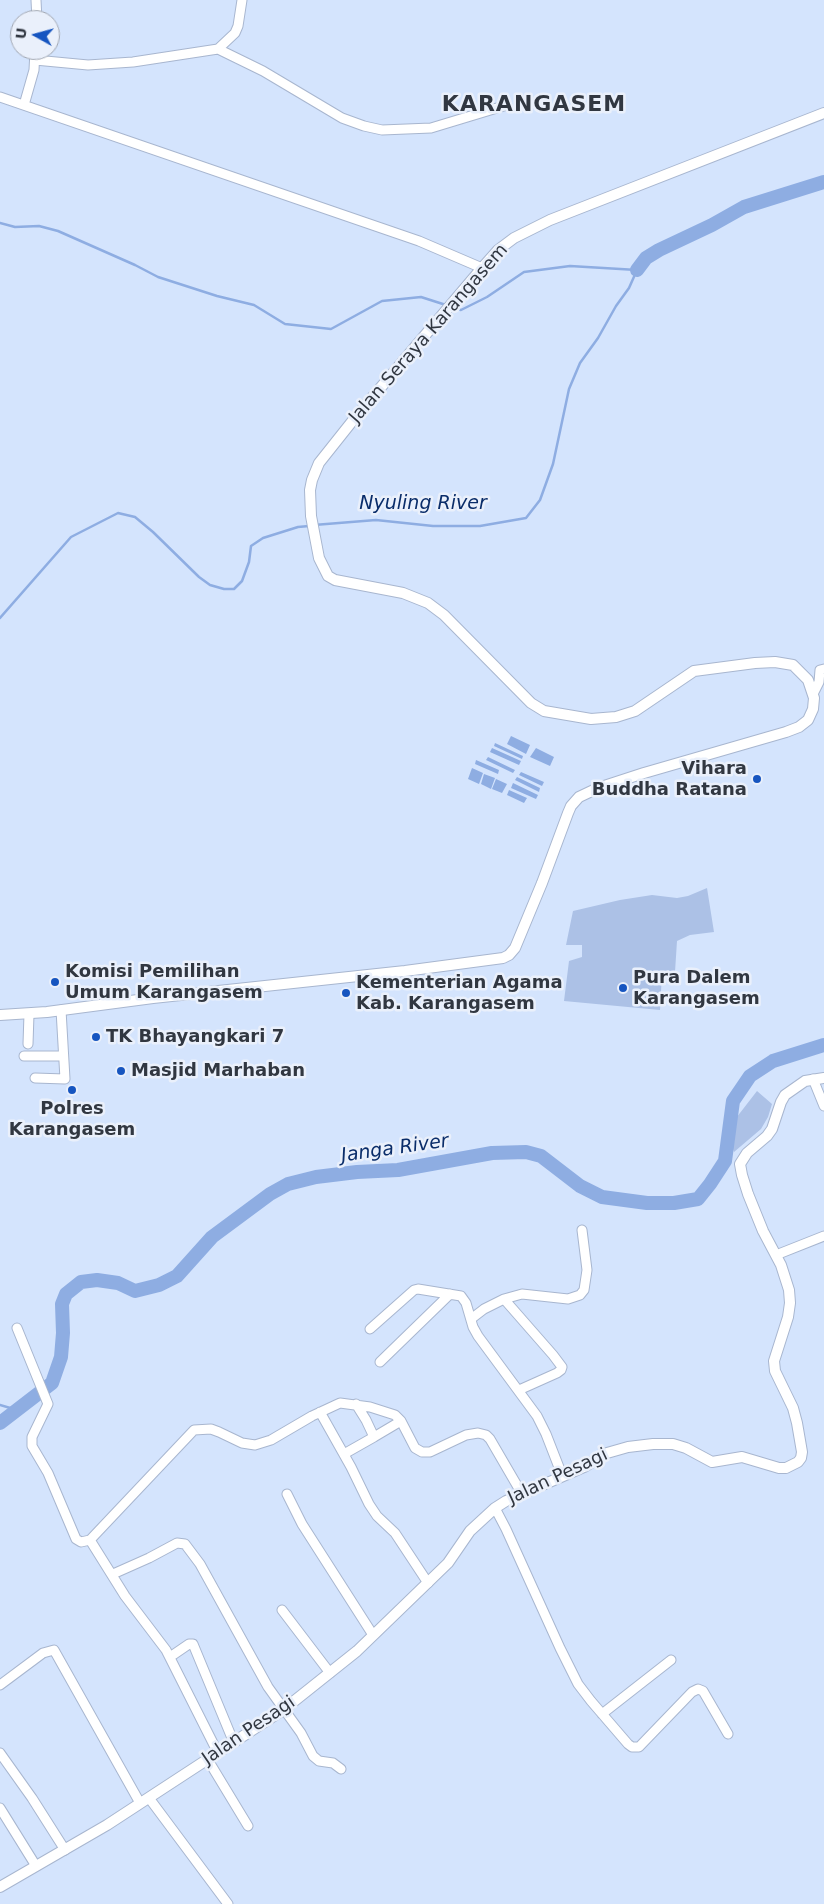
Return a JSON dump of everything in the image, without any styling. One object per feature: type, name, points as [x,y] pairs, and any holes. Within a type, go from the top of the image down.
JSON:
[{"type":"street","points":[[218,50],[235,33],[242,0]]},
{"type":"street","points":[[24,105],[30,88],[35,60],[88,65],[133,62],[218,50],[263,71],[342,118],[382,130],[431,128],[507,105]]},
{"type":"street","points":[[0,97],[419,241],[482,268]]},
{"type":"street","name":"Jalan Seraya Karangasem","points":[[814,692],[804,674],[793,666],[782,662],[760,662],[694,672],[635,711],[616,717],[592,718],[552,714],[544,711],[531,703],[437,608],[416,597],[403,593],[335,580],[326,572],[319,558],[311,516],[310,490],[319,463],[440,316],[505,244],[530,229],[824,113]]},
{"type":"street","points":[[0,1015],[29,1014],[153,998],[405,971],[506,957],[515,948],[522,933],[570,806],[579,797],[598,788],[644,773],[799,727],[811,715],[814,705],[814,692],[819,682],[820,670],[824,669]]},
{"type":"street","points":[[35,1078],[65,1079],[61,1010]]},
{"type":"street","points":[[28,1044],[29,1014]]},
{"type":"street","points":[[24,1056],[63,1056]]},
{"type":"street","points":[[819,1079],[824,1106]]},
{"type":"street","name":"Jalan Pesagi","points":[[0,1887],[107,1826],[283,1710],[344,1662],[373,1635],[448,1563],[470,1531],[495,1508],[506,1501],[618,1449],[653,1444],[679,1445],[712,1462],[742,1457],[778,1468],[786,1468],[798,1462],[802,1458],[802,1452],[798,1423],[776,1371],[774,1361],[788,1317],[790,1303],[787,1283],[776,1255],[763,1231],[742,1175],[740,1164],[747,1153],[767,1136],[772,1129],[785,1095],[805,1081],[819,1079]]},
{"type":"street","points":[[471,1319],[484,1309],[504,1299],[522,1294],[568,1299],[580,1295],[584,1290],[587,1270],[582,1230]]},
{"type":"street","points":[[776,1255],[824,1236]]},
{"type":"street","points":[[370,1329],[414,1290],[457,1294],[464,1298],[473,1327],[478,1336],[537,1416],[562,1476]]},
{"type":"street","points":[[380,1362],[450,1294]]},
{"type":"street","points":[[504,1299],[562,1367],[557,1373],[519,1390]]},
{"type":"street","points":[[17,1328],[48,1404],[48,1408],[32,1437],[32,1446],[48,1472],[76,1539],[81,1542],[90,1540],[194,1430],[211,1429],[242,1443],[255,1445],[272,1440],[320,1412],[340,1403],[356,1404],[389,1412],[401,1421],[415,1448],[422,1452],[430,1452],[466,1435],[478,1433],[486,1435],[522,1494]]},
{"type":"street","points":[[356,1404],[374,1437]]},
{"type":"street","points":[[320,1412],[374,1512],[395,1533],[428,1583]]},
{"type":"street","points":[[344,1454],[401,1421]]},
{"type":"street","points":[[287,1494],[302,1524],[373,1635]]},
{"type":"street","points":[[495,1508],[574,1675],[591,1702],[628,1744],[632,1747],[639,1747],[692,1692],[698,1689],[703,1691],[728,1734]]},
{"type":"street","points":[[90,1540],[126,1596],[170,1657],[218,1753]]},
{"type":"street","points":[[113,1574],[177,1543],[185,1544],[200,1564],[247,1651],[283,1710],[301,1733],[316,1760],[333,1763],[341,1769]]},
{"type":"street","points":[[282,1610],[330,1673]]},
{"type":"street","points":[[170,1657],[189,1644],[193,1644],[234,1743]]},
{"type":"street","points":[[0,1685],[43,1653],[54,1650],[144,1800],[228,1904]]},
{"type":"street","points":[[602,1714],[671,1660]]},
{"type":"street","points":[[0,1753],[32,1798],[65,1850]]},
{"type":"street","points":[[208,1760],[248,1826]]},
{"type":"street","points":[[0,1808],[36,1866]]},
{"type":"shaded area","points":[[511,736],[530,745],[526,754],[507,744]]},
{"type":"shaded area","points":[[495,743],[523,756],[522,759],[494,746]]},
{"type":"shaded area","points":[[492,748],[521,761],[519,765],[490,752]]},
{"type":"shaded area","points":[[536,748],[554,757],[550,766],[530,757]]},
{"type":"shaded area","points":[[488,757],[515,770],[513,773],[486,760]]},
{"type":"shaded area","points":[[476,760],[499,770],[498,774],[475,764]]},
{"type":"shaded area","points":[[472,768],[483,773],[479,784],[468,779]]},
{"type":"shaded area","points":[[521,772],[544,782],[542,786],[519,775]]},
{"type":"shaded area","points":[[484,774],[495,778],[491,789],[481,784]]},
{"type":"shaded area","points":[[517,777],[540,788],[539,792],[515,780]]},
{"type":"shaded area","points":[[496,779],[507,784],[502,793],[492,789]]},
{"type":"shaded area","points":[[513,783],[538,795],[536,799],[511,788]]},
{"type":"shaded area","points":[[509,790],[527,798],[524,803],[507,795]]},
{"type":"shaded area","points":[[707,888],[714,932],[690,935],[677,941],[675,972],[662,973],[660,1010],[564,1001],[569,961],[582,957],[582,945],[566,945],[573,911],[652,895],[677,898],[688,896]]},
{"type":"shaded area","points":[[757,1091],[772,1104],[768,1117],[761,1129],[734,1152],[730,1141],[733,1122]]},
{"type":"waterway","name":"Nyuling River","points":[[637,270],[646,258],[659,250],[712,225],[744,207],[824,182]]},
{"type":"waterway","points":[[0,223],[15,227],[39,226],[58,231],[158,277],[217,296],[254,305],[285,324],[331,329],[382,301],[421,297],[446,305]]},
{"type":"waterway","name":"Nyuling River","points":[[314,525],[376,520],[433,526],[480,526],[526,518],[540,500],[553,464],[569,389],[580,363],[629,288],[637,270],[570,266],[524,272],[487,297],[461,310],[454,307]]},
{"type":"waterway","name":"Nyuling River","points":[[0,618],[71,537],[118,513],[135,517],[199,577],[210,585],[224,589],[234,589],[242,581],[249,562],[251,546],[263,538],[298,527],[309,526]]},
{"type":"waterway","name":"Janga River","points":[[0,1423],[52,1383],[61,1357],[63,1333],[62,1304],[66,1294],[81,1282],[97,1280],[118,1283],[135,1291],[159,1285],[177,1276],[212,1237],[270,1194],[288,1184],[316,1177],[398,1170],[492,1153],[526,1152],[541,1156],[580,1186],[602,1197],[647,1203],[674,1203],[698,1199],[725,1161],[733,1101],[750,1076],[773,1061],[824,1045]]},
{"type":"waterway","points":[[0,1405],[17,1410]]},
{"type":"place","name":"Vihara Buddha Ratana","points":[[757,779]]},
{"type":"place","name":"Komisi Pemilihan Umum Karangasem","points":[[55,982]]},
{"type":"place","name":"Pura Dalem Karangasem","points":[[623,988]]},
{"type":"place","name":"Kementerian Agama Kab. Karangasem","points":[[346,993]]},
{"type":"place","name":"TK Bhayangkari 7","points":[[96,1037]]},
{"type":"place","name":"Masjid Marhaban","points":[[121,1071]]},
{"type":"place","name":"Polres Karangasem","points":[[72,1090]]},
{"type":"district","name":"KARANGASEM","points":[[534,105]]}]
